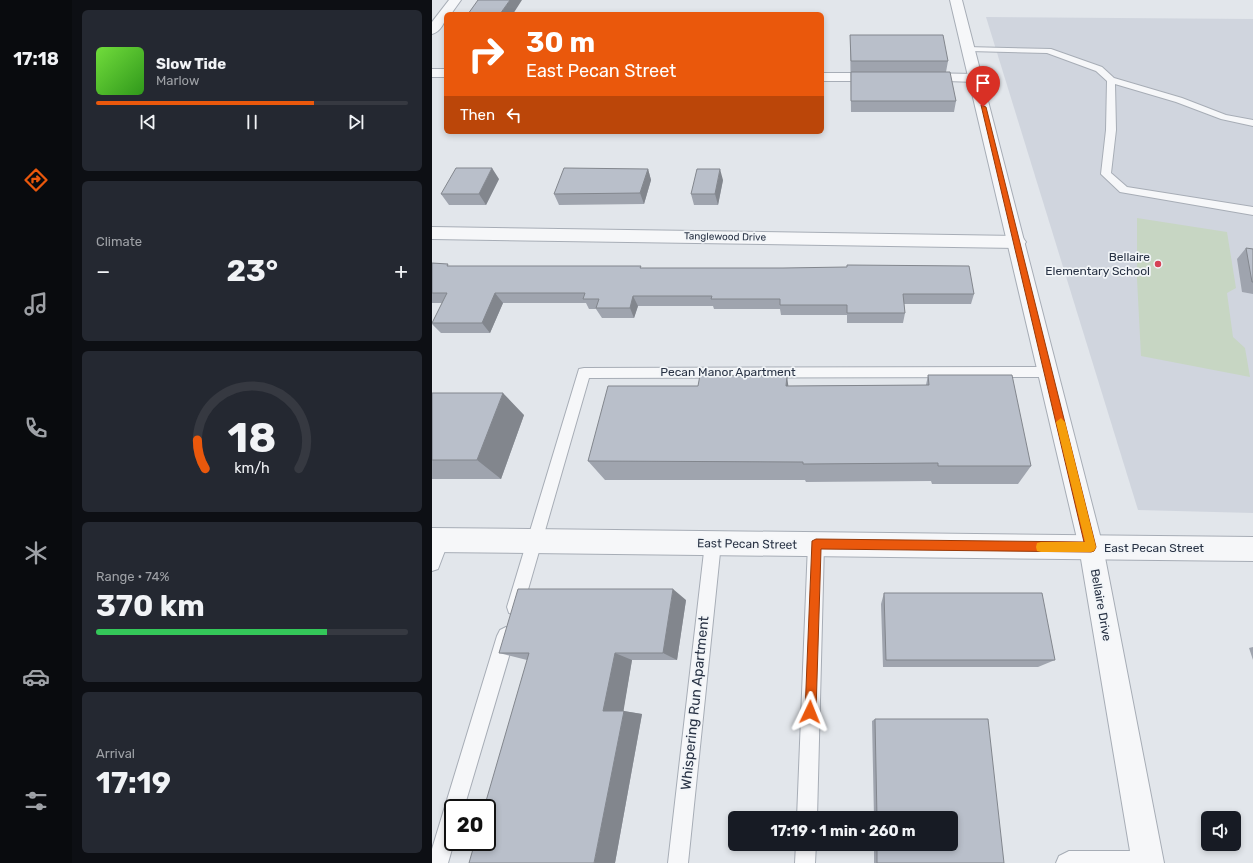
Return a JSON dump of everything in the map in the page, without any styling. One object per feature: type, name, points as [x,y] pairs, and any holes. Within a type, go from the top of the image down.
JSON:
[{"type":"street","points":[[446,12],[455,0]]},
{"type":"street","name":"Bellaire Drive","points":[[956,0],[1017,242],[1091,547],[1148,862]]},
{"type":"street","points":[[432,30],[444,14]]},
{"type":"street","points":[[432,73],[444,73]]},
{"type":"street","points":[[824,77],[891,77]]},
{"type":"street","points":[[906,77],[976,78]]},
{"type":"street","name":"Tanglewood Drive","points":[[432,233],[1017,242]]},
{"type":"street","name":"East Pecan Street","points":[[436,540],[1253,549]]},
{"type":"lane","points":[[969,49],[1048,51],[1099,69],[1111,80],[1179,100],[1224,117],[1253,123]]},
{"type":"lane","points":[[1111,80],[1111,130],[1106,174],[1118,185],[1124,190],[1253,210]]},
{"type":"lane","name":"Pecan Manor Apartment","points":[[534,541],[584,373],[1049,372]]},
{"type":"lane","points":[[432,563],[436,540]]},
{"type":"lane","points":[[457,799],[534,541]]},
{"type":"lane","name":"Whispering Run Apartment","points":[[678,863],[713,543]]},
{"type":"lane","points":[[807,811],[816,544]]},
{"type":"lane","points":[[438,863],[444,843]]},
{"type":"lane","points":[[805,863],[806,851]]},
{"type":"lane","points":[[1066,863],[1069,860],[1148,862]]},
{"type":"shaded area","name":"Bellaire Elementary School","points":[[986,17],[1253,19],[1253,513],[1138,510]]},
{"type":"green space","points":[[1137,218],[1227,232],[1236,288],[1227,293],[1233,337],[1245,348],[1250,377],[1141,356],[1137,279]]},
{"type":"building","points":[[478,0],[510,0],[501,12],[469,12]]},
{"type":"building","points":[[850,35],[943,35],[948,61],[851,61]]},
{"type":"building","points":[[851,72],[950,72],[956,101],[851,101]]},
{"type":"building","points":[[456,168],[492,168],[479,194],[441,194]]},
{"type":"building","points":[[564,168],[648,169],[640,193],[554,194]]},
{"type":"building","points":[[697,169],[720,169],[715,194],[691,194]]},
{"type":"building","points":[[1246,248],[1253,249],[1253,282],[1252,282]]},
{"type":"building","points":[[432,263],[448,264],[447,266],[641,266],[640,268],[783,268],[847,267],[847,265],[969,266],[974,294],[903,294],[905,313],[847,313],[847,305],[780,305],[780,299],[711,299],[712,296],[633,296],[630,308],[596,308],[599,299],[583,299],[585,293],[495,293],[482,323],[432,323],[447,293],[432,293]]},
{"type":"building","points":[[700,375],[787,376],[786,386],[929,385],[928,375],[1012,375],[1031,466],[938,466],[938,463],[803,464],[803,462],[588,461],[608,386],[698,386]]},
{"type":"building","points":[[432,393],[503,393],[477,460],[432,460]]},
{"type":"building","points":[[518,589],[673,589],[663,653],[615,653],[603,711],[624,711],[594,863],[469,863],[472,851],[496,851],[496,799],[487,799],[529,653],[499,653]]},
{"type":"building","points":[[884,593],[1042,593],[1055,660],[886,660]]},
{"type":"building","points":[[875,719],[988,719],[1004,863],[877,863],[877,851],[958,851],[958,811],[877,811]]},
{"type":"slow traffic","points":[[1041,547],[1091,547],[1061,422]]},
{"type":"place","name":"Bellaire Elementary School","points":[[1158,264]]},
{"type":"route","points":[[810,712],[816,544],[1091,547],[983,107]]}]
